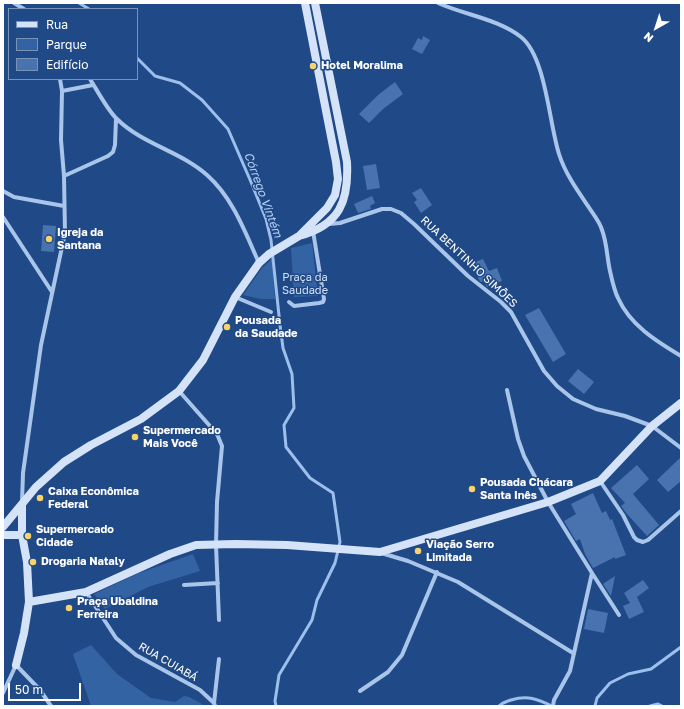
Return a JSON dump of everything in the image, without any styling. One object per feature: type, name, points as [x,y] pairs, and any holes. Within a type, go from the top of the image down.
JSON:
[{"type":"main road","points":[[3,527],[36,487],[64,462],[91,445],[141,419],[179,391],[203,360],[235,298],[259,263],[269,254],[298,236],[327,208],[331,202],[335,195],[338,179],[336,162],[305,3]]},
{"type":"main road","points":[[298,236],[313,231],[326,224],[336,214],[345,197],[348,179],[347,162],[315,3]]},
{"type":"main road","points":[[29,602],[86,592],[170,554],[196,545],[279,544],[380,552],[548,502],[600,481],[652,426],[681,403]]},
{"type":"main road","points":[[16,664],[24,633],[29,602],[27,562],[22,535],[22,505]]},
{"type":"main road","points":[[3,535],[22,535]]},
{"type":"street","points":[[438,3],[453,10],[491,21],[522,38],[531,48],[538,60],[542,75],[551,125],[559,154],[566,172],[602,229],[610,270],[618,298],[634,324],[659,343],[681,356]]},
{"type":"street","points":[[22,505],[23,473],[41,345],[65,233],[64,176],[61,140],[62,91],[60,80]]},
{"type":"street","points":[[90,80],[116,119],[140,136],[188,161],[207,175],[225,194],[243,226],[259,263]]},
{"type":"street","points":[[62,91],[93,85]]},
{"type":"street","points":[[64,176],[108,156],[113,152],[115,145],[116,119]]},
{"type":"street","points":[[3,191],[14,197],[64,206]]},
{"type":"street","name":"RUA BENTINHO SIMÕES","points":[[326,224],[340,223],[382,209],[391,209],[401,213],[468,276],[501,302],[511,312],[544,371],[557,386],[573,399],[596,409],[624,416],[652,426],[681,448]]},
{"type":"street","points":[[3,217],[52,292]]},
{"type":"street","points":[[289,302],[294,306],[319,303],[324,299],[311,223]]},
{"type":"street","points":[[235,298],[271,312]]},
{"type":"street","points":[[506,390],[518,439],[524,456],[548,502],[619,615]]},
{"type":"street","points":[[179,391],[217,434],[222,446],[217,502],[216,545],[219,620]]},
{"type":"street","points":[[600,481],[623,515],[637,540],[643,542],[648,540],[681,511]]},
{"type":"street","points":[[380,552],[437,572],[458,582],[573,653]]},
{"type":"street","points":[[360,691],[388,672],[402,655],[437,572]]},
{"type":"street","points":[[553,706],[554,700],[570,671],[592,573]]},
{"type":"street","points":[[184,585],[218,583]]},
{"type":"street","name":"RUA CUIABÁ","points":[[86,592],[116,638],[136,655],[200,690],[214,704]]},
{"type":"street","points":[[214,704],[219,659]]},
{"type":"street","points":[[3,693],[16,664],[40,690],[50,706]]},
{"type":"green space","name":"Praça da Saudade","points":[[312,243],[318,296],[294,297],[291,248]]},
{"type":"green space","name":"Praça da Saudade","points":[[272,259],[275,299],[261,299],[243,295],[262,268]]},
{"type":"green space","points":[[193,554],[200,571],[148,587],[105,609],[94,594],[139,573]]},
{"type":"green space","points":[[91,645],[117,674],[151,698],[175,702],[184,696],[202,704],[202,706],[91,706],[73,654]]},
{"type":"building","points":[[423,36],[430,40],[422,54],[412,49],[418,38],[422,40]]},
{"type":"building","points":[[395,82],[403,94],[383,109],[369,123],[359,114],[378,95]]},
{"type":"building","points":[[376,164],[380,188],[367,190],[363,166]]},
{"type":"building","points":[[421,188],[432,205],[421,213],[414,202],[417,200],[412,193]]},
{"type":"building","points":[[372,196],[375,203],[370,206],[371,209],[358,213],[354,204]]},
{"type":"building","name":"Igreja da Santana","points":[[43,225],[56,226],[54,252],[41,251]]},
{"type":"building","points":[[483,259],[489,271],[497,268],[502,281],[487,287],[484,281],[481,282],[479,280],[476,273],[480,271],[475,262]]},
{"type":"building","points":[[539,308],[566,354],[553,362],[525,315]]},
{"type":"building","points":[[578,369],[594,382],[584,394],[568,381]]},
{"type":"building","points":[[681,457],[681,481],[668,492],[657,480]]},
{"type":"building","points":[[637,465],[649,479],[633,494],[659,525],[647,536],[621,506],[625,503],[611,488]]},
{"type":"building","points":[[593,493],[602,513],[606,511],[610,520],[612,519],[626,555],[615,559],[615,557],[593,568],[585,554],[580,539],[576,541],[564,521],[576,514],[571,504]]},
{"type":"building","points":[[615,576],[611,596],[603,584]]},
{"type":"building","points":[[643,580],[649,588],[637,597],[644,612],[629,619],[623,606],[630,603],[624,593]]},
{"type":"building","points":[[588,609],[608,613],[604,633],[584,629]]},
{"type":"waterway","name":"Córrego Vintém","points":[[79,3],[87,8]]},
{"type":"waterway","name":"Córrego Vintém","points":[[138,59],[155,76],[180,83],[202,100],[228,129],[266,219],[271,240],[283,348],[292,374],[294,408],[284,425],[286,447],[310,478],[333,493],[340,542],[335,563],[317,600],[312,620],[279,675],[275,701],[276,706]]},
{"type":"waterway","points":[[595,706],[597,698],[610,683],[628,674],[651,669],[681,647]]},
{"type":"waterway","points":[[499,706],[511,700],[522,698],[537,700],[552,706]]},
{"type":"waterway","points":[[650,706],[658,704],[662,706]]},
{"type":"place","name":"Hotel Moralima","points":[[313,66]]},
{"type":"place","name":"Igreja da Santana","points":[[49,239]]},
{"type":"place","name":"Pousada da Saudade","points":[[227,327]]},
{"type":"place","name":"Supermercado Mais Você","points":[[135,437]]},
{"type":"place","name":"Pousada Chácara Santa Inês","points":[[472,489]]},
{"type":"place","name":"Caixa Econômica Federal","points":[[40,498]]},
{"type":"place","name":"Supermercado Cidade","points":[[28,536]]},
{"type":"place","name":"Viação Serro Limitada","points":[[418,551]]},
{"type":"place","name":"Drogaria Nataly","points":[[33,562]]},
{"type":"place","name":"Praça Ubaldina Ferreira","points":[[69,608]]}]
